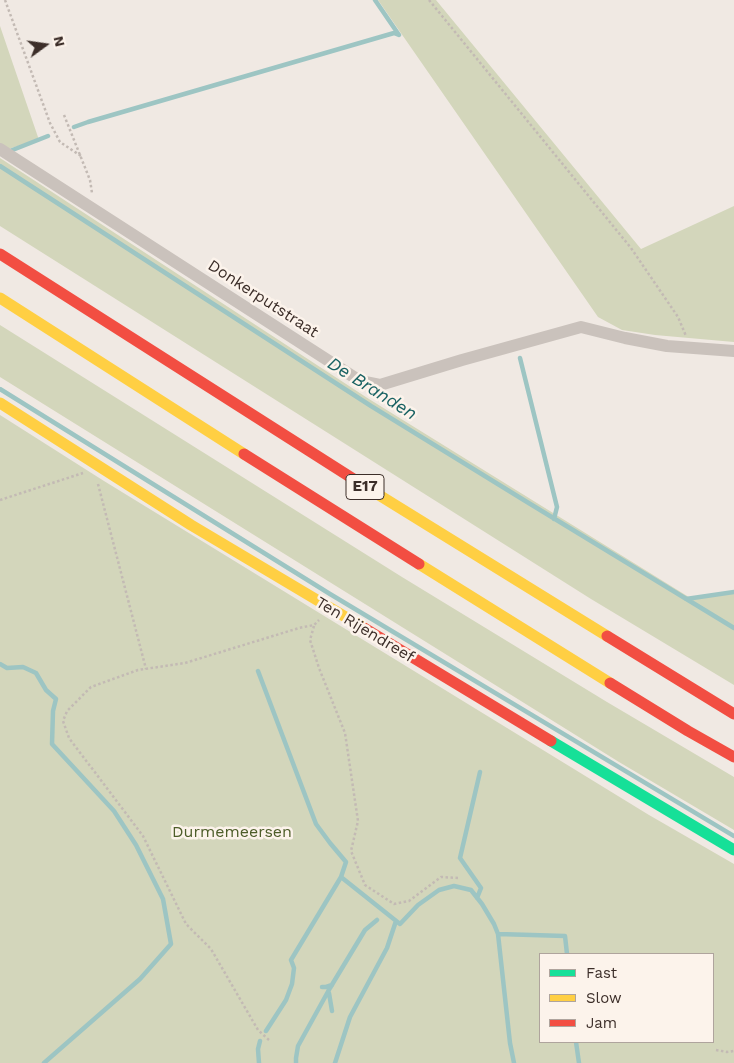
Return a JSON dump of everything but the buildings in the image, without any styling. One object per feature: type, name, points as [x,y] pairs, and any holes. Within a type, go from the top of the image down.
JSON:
[{"type":"main road","name":"E17","points":[[0,254],[343,473],[734,714]]},
{"type":"main road","name":"E17","points":[[0,298],[321,503],[734,757]]},
{"type":"main road","name":"Ten Rijendreef","points":[[0,403],[191,525],[734,850]]},
{"type":"street","name":"Donkerputstraat","points":[[0,149],[360,381],[380,385],[581,327],[666,346],[734,351]]},
{"type":"path","points":[[5,0],[50,123],[60,142],[81,156]]},
{"type":"path","points":[[429,0],[631,248],[678,317],[691,348]]},
{"type":"path","points":[[64,115],[90,180],[93,197],[91,208]]},
{"type":"path","points":[[0,500],[82,474],[98,466]]},
{"type":"path","points":[[111,474],[98,484],[146,669]]},
{"type":"path","points":[[330,608],[314,626],[310,640],[345,733],[358,821],[351,851],[365,885],[394,904],[409,901],[442,877],[459,878]]},
{"type":"path","points":[[268,1040],[258,1030],[210,950],[186,924],[143,836],[69,738],[63,721],[68,710],[91,687],[138,670],[185,663],[299,628],[314,626]]},
{"type":"path","points":[[716,1050],[734,1051]]},
{"type":"green space","points":[[378,0],[436,0],[641,249],[734,206],[734,342],[622,330],[598,317]]},
{"type":"green space","points":[[0,26],[39,140],[8,149],[0,144]]},
{"type":"green space","points":[[0,158],[369,399],[692,599],[734,593],[734,685],[591,599],[0,226]]},
{"type":"green space","points":[[0,325],[402,577],[734,777],[734,830],[619,762],[0,377]]},
{"type":"green space","name":"Durmemeersen","points":[[0,415],[104,481],[649,815],[734,864],[734,1063],[0,1063]]},
{"type":"waterway","name":"De Branden","points":[[74,127],[394,33],[399,35],[375,0]]},
{"type":"waterway","name":"De Branden","points":[[10,151],[48,136]]},
{"type":"waterway","name":"De Branden","points":[[0,166],[371,406],[734,628]]},
{"type":"waterway","points":[[520,358],[557,507],[554,519]]},
{"type":"waterway","points":[[0,389],[330,594],[734,836]]},
{"type":"waterway","points":[[686,599],[734,592]]},
{"type":"waterway","points":[[0,664],[7,668],[23,667],[36,673],[46,690],[56,699],[53,711],[52,744],[114,811],[136,845],[163,899],[171,944],[140,979],[44,1063]]},
{"type":"waterway","points":[[258,671],[316,824],[346,862],[341,877],[400,924],[418,905],[439,890],[454,886],[471,890],[482,904],[498,934],[565,936],[567,953]]},
{"type":"waterway","points":[[477,898],[481,888],[460,858],[480,772]]},
{"type":"waterway","points":[[266,1031],[286,1000],[292,984],[294,968],[291,960],[341,877]]},
{"type":"waterway","points":[[296,1063],[298,1046],[330,988],[365,930],[377,920]]},
{"type":"waterway","points":[[335,1063],[350,1017],[387,948],[396,921]]},
{"type":"waterway","points":[[498,934],[510,1043],[514,1063]]},
{"type":"waterway","points":[[322,987],[332,985]]},
{"type":"waterway","points":[[329,993],[332,1011]]},
{"type":"waterway","points":[[259,1063],[258,1049],[260,1041]]},
{"type":"waterway","points":[[576,1043],[579,1063]]},
{"type":"traffic: fast","points":[[551,741],[734,850]]},
{"type":"traffic: slow","points":[[0,298],[244,454]]},
{"type":"traffic: slow","points":[[0,403],[191,525],[364,628]]},
{"type":"traffic: slow","points":[[366,487],[607,636]]},
{"type":"traffic: slow","points":[[419,564],[610,683]]},
{"type":"traffic: jam","points":[[0,254],[366,487]]},
{"type":"traffic: jam","points":[[244,454],[419,564]]},
{"type":"traffic: jam","points":[[364,628],[551,741]]},
{"type":"traffic: jam","points":[[607,636],[734,714]]},
{"type":"traffic: jam","points":[[610,683],[734,757]]}]
